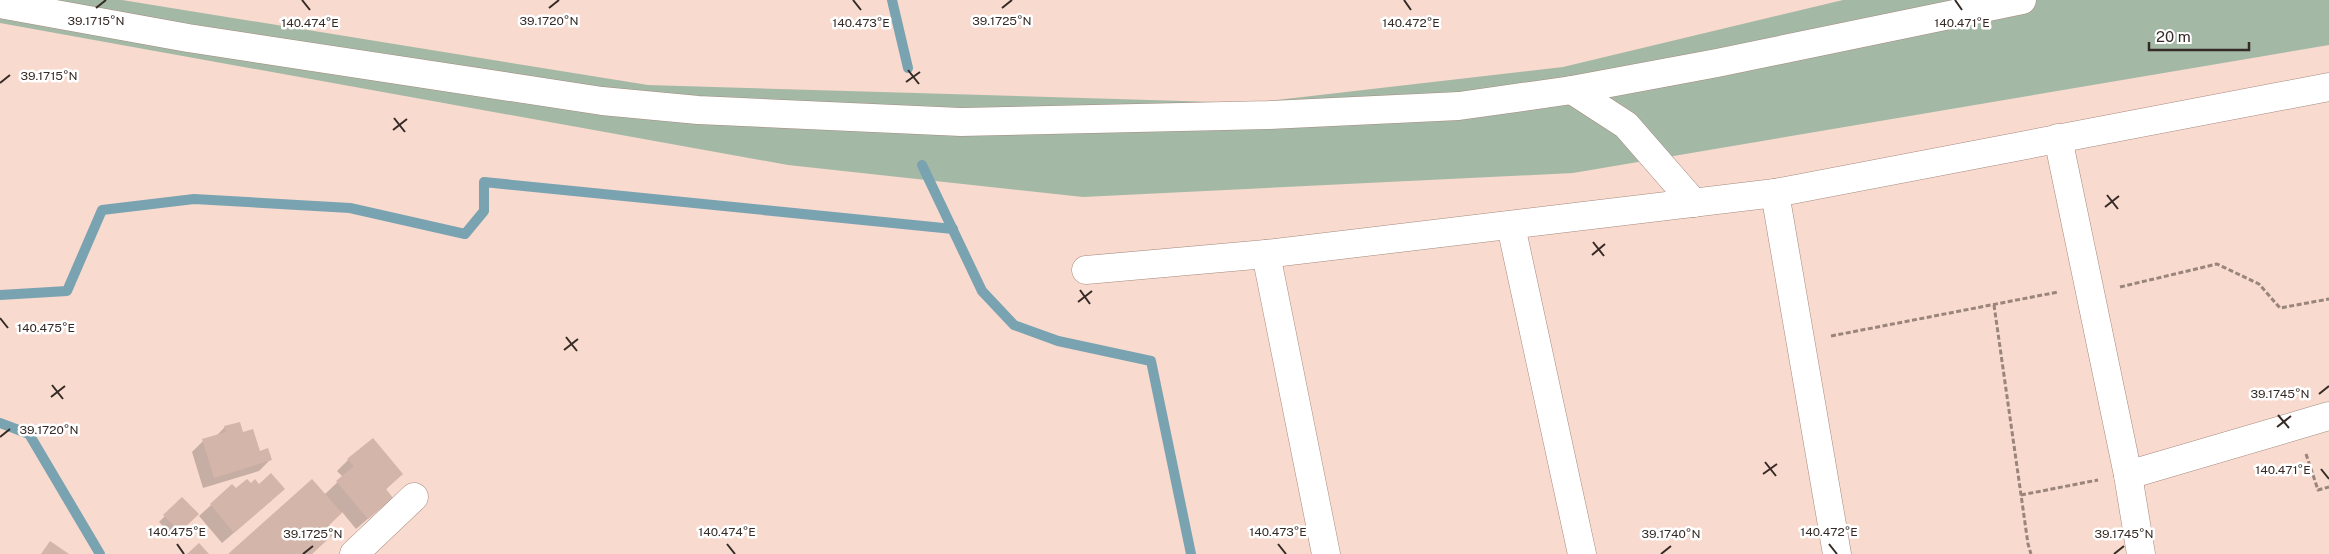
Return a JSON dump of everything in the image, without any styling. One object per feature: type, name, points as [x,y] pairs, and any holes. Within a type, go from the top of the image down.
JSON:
[{"type":"street","points":[[0,4],[188,38],[602,101],[698,110],[961,122],[1269,115],[1459,106],[1572,90],[1717,63],[2022,0]]},
{"type":"street","points":[[1572,90],[1626,125],[1694,203]]},
{"type":"street","points":[[1086,270],[1266,254],[1775,193],[2058,138],[2328,91]]},
{"type":"street","points":[[2058,138],[2128,475],[2141,554]]},
{"type":"street","points":[[1775,193],[1837,554]]},
{"type":"street","points":[[1511,226],[1582,554]]},
{"type":"street","points":[[1266,254],[1326,554]]},
{"type":"street","points":[[2128,475],[2329,416]]},
{"type":"street","points":[[354,554],[414,497]]},
{"type":"path","points":[[1801,342],[2069,290],[2090,294],[2217,264],[2259,284],[2280,308],[2329,299]]},
{"type":"path","points":[[1994,305],[2031,554]]},
{"type":"path","points":[[2297,425],[2318,490],[2329,487]]},
{"type":"path","points":[[2021,494],[2128,475]]},
{"type":"green space","points":[[0,0],[122,0],[648,85],[1250,103],[1563,67],[1843,0],[2329,0],[2329,45],[1573,173],[1083,197],[788,165],[0,23]]},
{"type":"building","points":[[240,422],[243,432],[253,429],[260,451],[268,448],[272,460],[214,478],[202,439],[226,432],[224,426]]},
{"type":"building","points":[[373,438],[403,474],[386,489],[393,498],[368,519],[336,481],[354,466],[347,459]]},
{"type":"building","points":[[271,473],[285,489],[234,533],[210,504],[232,484],[236,488],[247,479],[251,483],[255,479],[259,484]]},
{"type":"building","points":[[312,479],[342,513],[329,525],[336,532],[312,554],[228,554]]},
{"type":"building","points":[[182,497],[199,514],[180,532],[163,515]]},
{"type":"building","points":[[50,541],[69,554],[41,554]]},
{"type":"building","points":[[199,543],[209,554],[187,554]]},
{"type":"waterway","points":[[892,0],[908,68]]},
{"type":"waterway","points":[[922,165],[982,291],[1014,325],[1058,341],[1151,361],[1191,554]]},
{"type":"waterway","points":[[0,295],[67,291],[102,210],[194,199],[350,208],[465,234],[484,211],[484,182],[953,229]]},
{"type":"waterway","points":[[0,423],[29,434],[100,554]]}]
